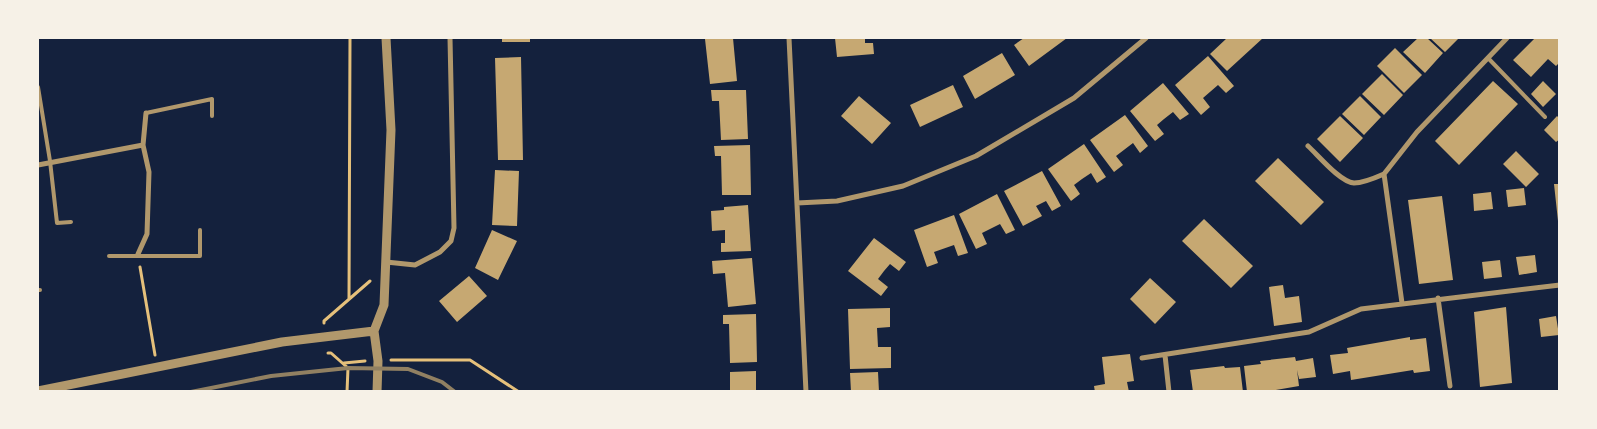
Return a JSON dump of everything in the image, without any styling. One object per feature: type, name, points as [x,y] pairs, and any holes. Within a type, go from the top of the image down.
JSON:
[{"type":"street","points":[[377,392],[378,360],[374,330],[384,305],[391,130],[386,38]]},
{"type":"street","points":[[386,262],[415,265],[440,252],[451,241],[454,228],[450,38]]},
{"type":"street","points":[[789,38],[806,392]]},
{"type":"street","points":[[797,202],[837,200],[903,186],[976,156],[1074,98],[1146,38]]},
{"type":"street","points":[[1308,146],[1344,180],[1353,183],[1384,174],[1417,132],[1507,38]]},
{"type":"street","points":[[138,254],[147,234],[149,172],[143,145],[146,113]]},
{"type":"street","points":[[38,165],[143,145]]},
{"type":"street","points":[[1384,174],[1402,303]]},
{"type":"street","points":[[1142,358],[1309,332],[1361,309],[1438,298],[1560,285]]},
{"type":"street","points":[[1438,298],[1450,386]]},
{"type":"street","points":[[38,391],[282,342],[374,330]]},
{"type":"street","points":[[1166,354],[1169,392]]},
{"type":"lane","points":[[1488,58],[1545,117]]},
{"type":"lane","points":[[38,87],[57,222],[71,222]]},
{"type":"lane","points":[[146,113],[212,99],[212,116]]},
{"type":"lane","points":[[109,256],[138,254],[200,256],[200,230]]},
{"type":"path","points":[[349,299],[350,38]]},
{"type":"path","points":[[138,254],[157,368]]},
{"type":"path","points":[[325,335],[324,321],[370,282],[385,276]]},
{"type":"path","points":[[321,352],[331,353],[348,368],[347,392]]},
{"type":"path","points":[[343,363],[378,360],[470,360],[519,392]]},
{"type":"building","points":[[502,38],[530,38],[530,42],[502,42]]},
{"type":"building","points":[[733,38],[737,81],[710,84],[705,39]]},
{"type":"building","points":[[835,38],[865,38],[865,43],[873,43],[874,54],[837,57]]},
{"type":"building","points":[[1024,38],[1067,38],[1029,66],[1014,45]]},
{"type":"building","points":[[1227,38],[1263,38],[1227,71],[1210,54]]},
{"type":"building","points":[[1418,38],[1427,38],[1443,53],[1425,73],[1403,52]]},
{"type":"building","points":[[1430,38],[1459,38],[1445,52]]},
{"type":"building","points":[[1535,38],[1560,38],[1560,62],[1556,66],[1548,59],[1531,77],[1513,60]]},
{"type":"building","points":[[1395,48],[1422,75],[1404,93],[1377,66]]},
{"type":"building","points":[[1002,53],[1015,75],[975,99],[963,76]]},
{"type":"building","points":[[1208,56],[1234,86],[1226,93],[1218,85],[1203,98],[1210,107],[1201,115],[1175,85]]},
{"type":"building","points":[[521,57],[523,160],[498,160],[495,58]]},
{"type":"building","points":[[1382,74],[1403,95],[1384,115],[1362,94]]},
{"type":"building","points":[[1493,81],[1518,104],[1459,165],[1435,141]]},
{"type":"building","points":[[1543,81],[1556,94],[1543,107],[1531,94]]},
{"type":"building","points":[[1163,83],[1189,114],[1180,120],[1173,112],[1164,119],[1157,125],[1164,134],[1155,141],[1130,111]]},
{"type":"building","points":[[953,85],[963,107],[920,127],[910,105]]},
{"type":"building","points":[[711,90],[746,90],[748,139],[721,140],[719,101],[712,101]]},
{"type":"building","points":[[859,96],[891,123],[872,144],[841,116]]},
{"type":"building","points":[[1360,96],[1381,117],[1364,135],[1342,114]]},
{"type":"building","points":[[1125,115],[1148,146],[1140,153],[1133,143],[1116,156],[1123,165],[1114,172],[1090,140]]},
{"type":"building","points":[[1340,116],[1363,138],[1340,162],[1317,139]]},
{"type":"building","points":[[1557,116],[1560,119],[1560,139],[1556,142],[1544,130]]},
{"type":"building","points":[[1084,144],[1106,177],[1097,183],[1091,173],[1082,179],[1074,185],[1080,194],[1071,201],[1048,169]]},
{"type":"building","points":[[750,145],[751,195],[722,195],[721,156],[715,156],[714,146]]},
{"type":"building","points":[[1516,151],[1539,174],[1526,187],[1503,164]]},
{"type":"building","points":[[1278,158],[1324,202],[1301,225],[1255,181]]},
{"type":"building","points":[[495,170],[519,171],[517,226],[492,225]]},
{"type":"building","points":[[1042,171],[1061,206],[1052,211],[1046,201],[1036,206],[1042,216],[1023,226],[1004,191]]},
{"type":"building","points":[[1554,184],[1560,184],[1560,221],[1558,221]]},
{"type":"building","points":[[1524,188],[1526,205],[1508,207],[1506,190]]},
{"type":"building","points":[[1491,192],[1493,209],[1474,211],[1473,194]]},
{"type":"building","points":[[997,194],[1015,230],[1006,234],[1000,224],[982,233],[987,244],[976,249],[959,214]]},
{"type":"building","points":[[1442,196],[1453,280],[1419,284],[1408,200]]},
{"type":"building","points":[[748,205],[751,251],[721,252],[721,243],[725,243],[725,230],[712,231],[711,211],[724,210],[724,207]]},
{"type":"building","points":[[954,215],[968,253],[958,256],[954,245],[934,252],[938,263],[927,267],[914,230]]},
{"type":"building","points":[[1204,219],[1253,266],[1231,288],[1182,241]]},
{"type":"building","points":[[492,230],[517,241],[498,280],[475,268]]},
{"type":"building","points":[[874,238],[906,262],[899,271],[890,264],[878,279],[888,287],[881,296],[848,271]]},
{"type":"building","points":[[1535,255],[1537,272],[1519,275],[1516,257]]},
{"type":"building","points":[[752,258],[756,304],[728,307],[725,273],[713,274],[712,261]]},
{"type":"building","points":[[1500,260],[1502,277],[1484,279],[1482,262]]},
{"type":"building","points":[[469,276],[487,296],[457,322],[439,301]]},
{"type":"building","points":[[1150,278],[1176,302],[1155,324],[1130,299]]},
{"type":"building","points":[[1283,285],[1285,298],[1299,296],[1302,322],[1274,326],[1269,287]]},
{"type":"building","points":[[1506,307],[1512,383],[1480,387],[1474,312]]},
{"type":"building","points":[[890,308],[890,327],[877,328],[878,347],[891,347],[891,368],[850,369],[848,309]]},
{"type":"building","points":[[756,314],[757,362],[730,363],[729,324],[723,324],[723,315]]},
{"type":"building","points":[[1556,316],[1559,335],[1541,337],[1539,319]]},
{"type":"building","points":[[1410,337],[1410,340],[1426,338],[1430,371],[1414,373],[1413,370],[1351,380],[1350,371],[1333,374],[1330,355],[1348,353],[1347,348]]},
{"type":"building","points":[[1130,354],[1134,381],[1127,382],[1129,392],[1095,392],[1094,386],[1105,384],[1102,357]]},
{"type":"building","points":[[1295,357],[1296,361],[1313,358],[1316,377],[1299,379],[1297,370],[1299,386],[1264,392],[1247,392],[1244,366],[1261,364],[1260,361]]},
{"type":"building","points":[[1224,366],[1225,368],[1240,367],[1243,392],[1193,392],[1190,370]]},
{"type":"building","points":[[756,371],[756,392],[730,392],[730,372]]},
{"type":"building","points":[[878,372],[879,392],[851,392],[850,373]]},
{"type":"railway","points":[[191,392],[271,376],[348,368],[408,369],[442,382],[455,392]]}]
